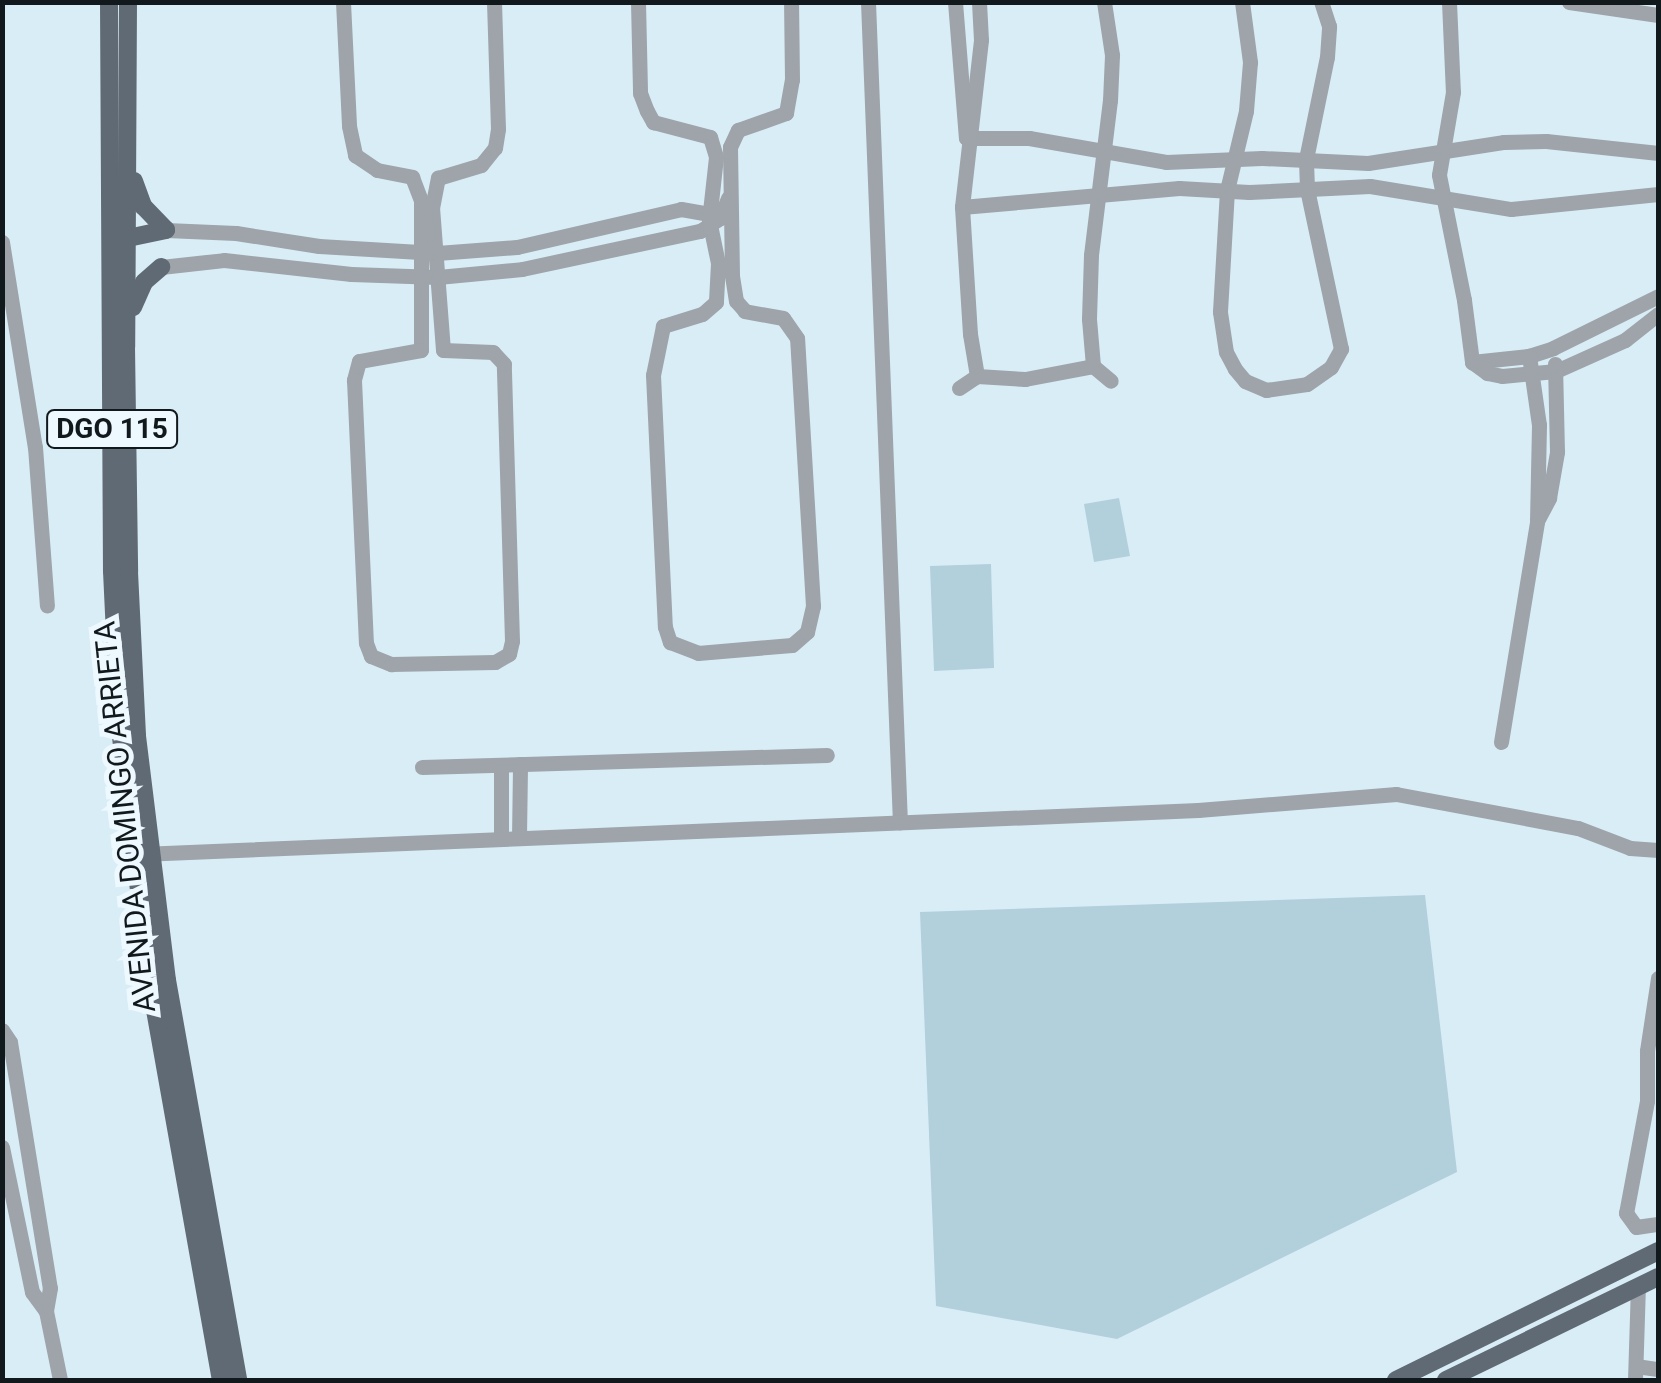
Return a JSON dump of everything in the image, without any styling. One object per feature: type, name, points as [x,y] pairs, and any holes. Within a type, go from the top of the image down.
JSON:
[{"type":"main road","name":"AVENIDA DOMINGO ARRIETA","points":[[109,2],[118,254],[121,572],[136,717],[141,854],[221,1380]]},
{"type":"main road","name":"AVENIDA DOMINGO ARRIETA","points":[[121,572],[126,347],[118,254],[129,161],[128,2]]},
{"type":"main road","points":[[118,254],[168,230],[143,206],[129,161]]},
{"type":"main road","points":[[118,254],[165,265]]},
{"type":"main road","points":[[126,347],[136,294],[165,265]]},
{"type":"main road","name":"AVENIDA DOMINGO ARRIETA","points":[[158,981],[238,1380]]},
{"type":"main road","points":[[1396,1380],[1658,1251]]},
{"type":"main road","points":[[1446,1380],[1639,1292],[1658,1276]]},
{"type":"street","points":[[343,2],[349,126],[355,155],[377,170],[412,177],[429,253]]},
{"type":"street","points":[[430,277],[422,350],[366,358],[355,369],[366,643],[371,656],[391,664],[495,662],[509,654],[512,641],[504,364],[492,352],[443,350],[429,253],[434,184],[447,173],[486,162],[494,148],[498,129],[494,2]]},
{"type":"street","points":[[638,2],[640,94],[653,122],[702,132],[714,143],[716,302],[702,314],[663,326],[652,375],[665,627],[670,642],[698,652],[792,645],[807,632],[812,606],[801,353],[792,326],[784,318],[744,311],[736,301],[732,244],[733,136],[786,112],[792,80],[791,2]]},
{"type":"street","points":[[868,2],[900,822]]},
{"type":"street","points":[[955,2],[966,138]]},
{"type":"street","points":[[978,376],[970,334],[962,207],[966,138],[980,40],[979,2]]},
{"type":"street","points":[[1104,2],[1112,55],[1090,303],[1093,366],[1111,381]]},
{"type":"street","points":[[1242,2],[1250,62],[1237,160],[1228,190],[1219,274],[1226,352],[1245,381],[1266,390],[1307,384],[1330,367],[1341,350],[1307,190],[1306,159],[1327,57],[1328,26],[1321,2]]},
{"type":"street","points":[[1450,2],[1453,92],[1440,152],[1443,198],[1472,362],[1487,373],[1534,374],[1556,370],[1624,340],[1658,314]]},
{"type":"street","points":[[1568,2],[1658,16]]},
{"type":"street","points":[[966,138],[1029,138],[1166,162],[1306,159],[1368,164],[1504,142],[1546,141],[1658,154]]},
{"type":"street","points":[[730,181],[713,219],[574,261],[430,277],[224,260],[165,265],[168,230],[236,232],[319,246],[429,253],[536,243],[655,213],[713,219],[732,244]]},
{"type":"street","points":[[962,207],[1099,192],[1370,186],[1511,209],[1658,194]]},
{"type":"street","points":[[2,242],[35,447],[47,606]]},
{"type":"street","points":[[1472,362],[1529,356],[1553,348],[1658,296]]},
{"type":"street","points":[[1537,521],[1548,498],[1557,452],[1553,348]]},
{"type":"street","points":[[1501,742],[1537,521],[1534,494],[1539,424],[1529,356]]},
{"type":"street","points":[[959,388],[978,376],[1025,379],[1093,366]]},
{"type":"street","points":[[422,767],[828,755]]},
{"type":"street","points":[[519,838],[520,764]]},
{"type":"street","points":[[501,839],[502,765]]},
{"type":"street","points":[[141,854],[1229,808],[1396,794],[1578,828],[1630,848],[1658,850]]},
{"type":"street","points":[[1658,978],[1647,1051],[1647,1101],[1626,1214],[1636,1228],[1658,1224]]},
{"type":"street","points":[[2,1030],[10,1042],[50,1288],[46,1312],[60,1380]]},
{"type":"street","points":[[2,1147],[32,1292],[46,1312]]},
{"type":"street","points":[[1658,1301],[1639,1292],[1636,1373],[1658,1369]]},
{"type":"shaded area","points":[[1119,498],[1130,556],[1094,562],[1084,504]]},
{"type":"shaded area","points":[[991,564],[994,668],[934,671],[930,566]]},
{"type":"shaded area","points":[[1425,895],[1457,1172],[1117,1339],[936,1306],[920,912]]}]
